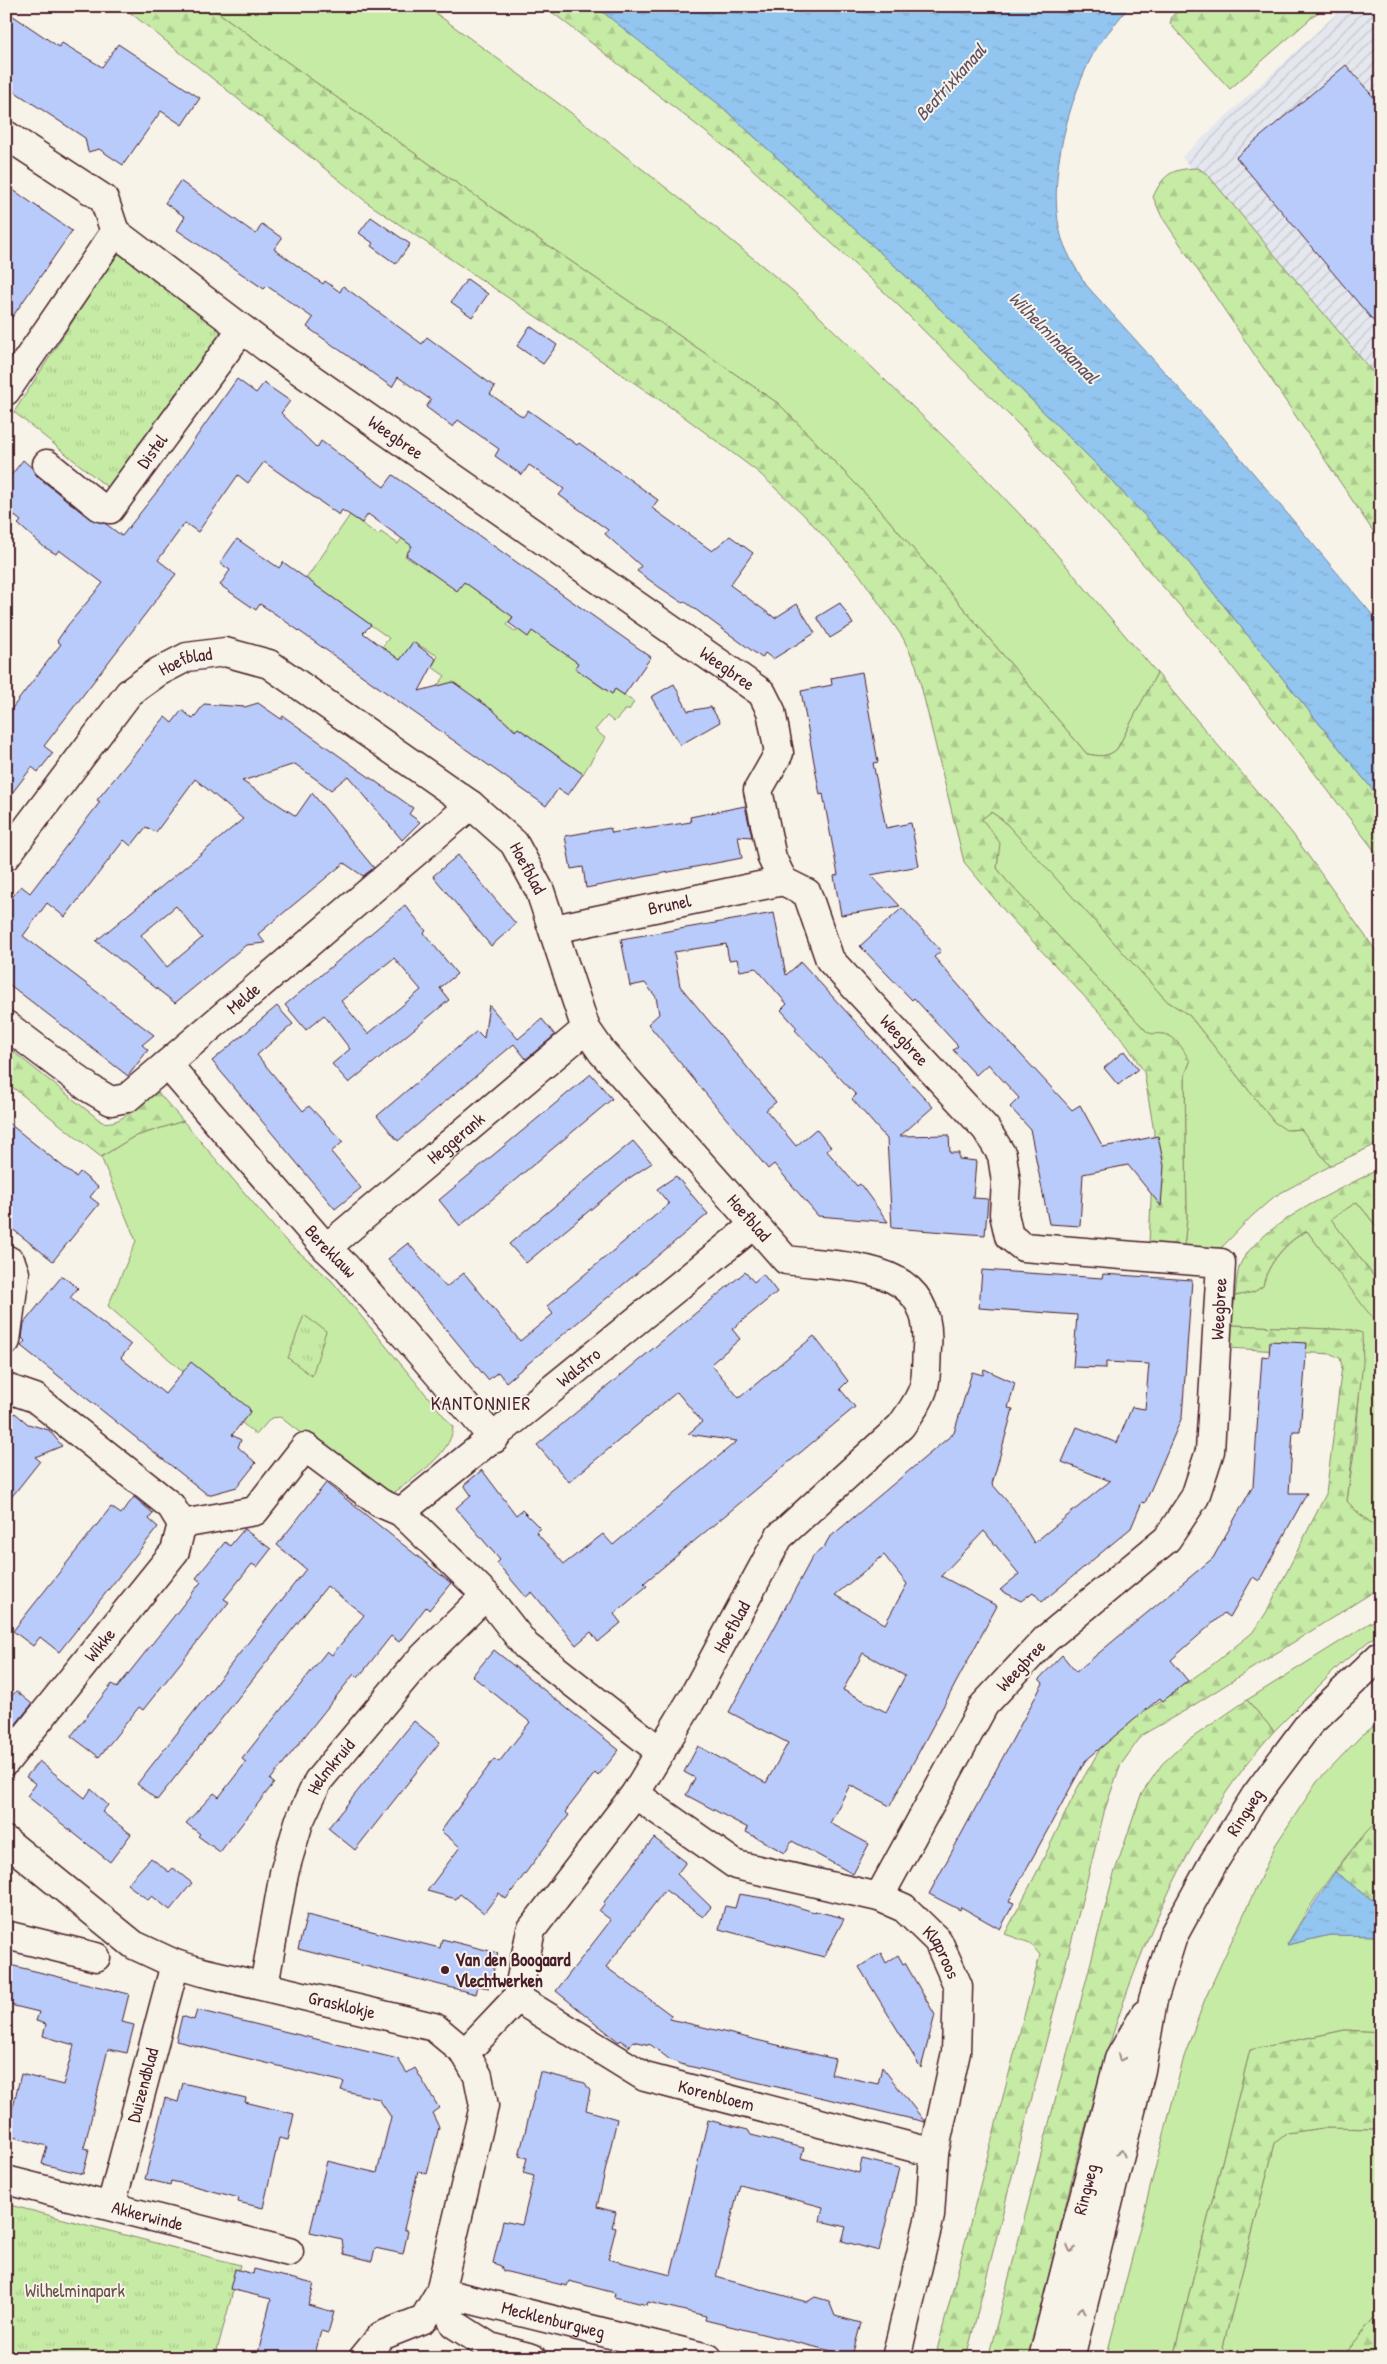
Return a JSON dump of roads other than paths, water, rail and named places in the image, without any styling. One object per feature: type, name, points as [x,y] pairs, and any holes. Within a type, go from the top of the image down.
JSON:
[{"type":"street","points":[[6,135],[104,199],[115,232],[6,391]]},
{"type":"street","name":"Weegbree","points":[[115,232],[242,329],[762,693],[771,711],[779,753],[758,790],[772,858],[783,881],[807,893],[830,960],[986,1129],[1002,1155],[1006,1182],[1004,1214],[1009,1236],[1023,1247],[1221,1263],[1210,1451],[1194,1497],[1166,1540],[1046,1639],[984,1705],[879,1897]]},
{"type":"street","name":"Distel","points":[[47,464],[100,507],[110,509],[242,329]]},
{"type":"street","name":"Hoefblad","points":[[6,856],[15,825],[129,693],[158,672],[187,656],[225,652],[269,664],[471,805],[514,843],[540,891],[586,1029],[602,1052],[786,1260],[875,1271],[903,1283],[921,1303],[928,1326],[924,1386],[915,1406],[901,1426],[779,1537],[743,1606],[661,1752],[635,1794],[531,1930],[516,1998]]},
{"type":"street","name":"Melde","points":[[6,1024],[89,1088],[111,1100],[127,1098],[471,805]]},
{"type":"street","name":"Brunel","points":[[554,929],[783,881]]},
{"type":"street","name":"Heggerank","points":[[326,1248],[586,1029]]},
{"type":"street","name":"Bereklauw","points":[[167,1064],[494,1439]]},
{"type":"street","name":"Walstro","points":[[401,1512],[494,1439],[755,1224]]},
{"type":"street","points":[[6,1259],[10,1262],[15,1273],[6,1341]]},
{"type":"street","points":[[6,1388],[35,1398],[171,1506],[182,1524],[255,1511],[305,1447],[380,1503],[401,1512],[486,1595],[526,1646],[661,1752]]},
{"type":"street","name":"Wikke","points":[[6,1761],[175,1551],[182,1524]]},
{"type":"street","name":"Helmkruid","points":[[264,1986],[284,1873],[299,1822],[318,1781],[416,1664],[486,1595]]},
{"type":"street","name":"Ringweg","points":[[1070,2358],[1141,2070],[1153,2000],[1173,1936],[1213,1863],[1256,1795],[1310,1724],[1381,1655]]},
{"type":"street","name":"Klaproos","points":[[635,1794],[736,1865],[879,1897],[904,1908],[938,1941],[958,1986],[956,2052],[934,2153],[930,2216],[896,2358]]},
{"type":"street","name":"Grasklokje","points":[[6,1841],[134,1945],[175,1964],[434,2027],[465,2052],[478,2076],[484,2106],[448,2294],[424,2318],[381,2336],[363,2358]]},
{"type":"street","points":[[6,1935],[96,1957]]},
{"type":"street","name":"Duizendblad","points":[[111,2206],[175,1964]]},
{"type":"street","points":[[465,2052],[516,1998]]},
{"type":"street","name":"Korenbloem","points":[[516,1998],[645,2077],[934,2153]]},
{"type":"street","name":"Ringweg","points":[[1043,2358],[1119,2059],[1153,2000]]},
{"type":"street","name":"Akkerwinde","points":[[6,2180],[288,2252]]},
{"type":"street","points":[[448,2294],[454,2324],[490,2347],[532,2358]]},
{"type":"street","name":"Mecklenburgweg","points":[[448,2294],[708,2358]]},
{"type":"water","points":[[595,6],[1129,6],[1102,40],[1093,55],[1081,81],[1066,125],[1057,173],[1056,196],[1062,239],[1073,263],[1087,286],[1222,436],[1381,625],[1381,800],[1186,559],[1094,462],[921,290],[721,106]]},
{"type":"water","points":[[1335,1872],[1371,1899],[1381,1901],[1381,1936],[1330,1935],[1287,1945]]},
{"type":"place","name":"Van den Boogaard Vlechtwerken","points":[[445,1970]]},
{"type":"district","name":"KANTONNIER","points":[[481,1403]]},
{"type":"water label","name":"Beatrixkanaal","points":[[950,82]]},
{"type":"water label","name":"Wilhelminakanaal","points":[[1054,337]]},
{"type":"park label","name":"Wilhelminapark","points":[[75,2291]]}]
